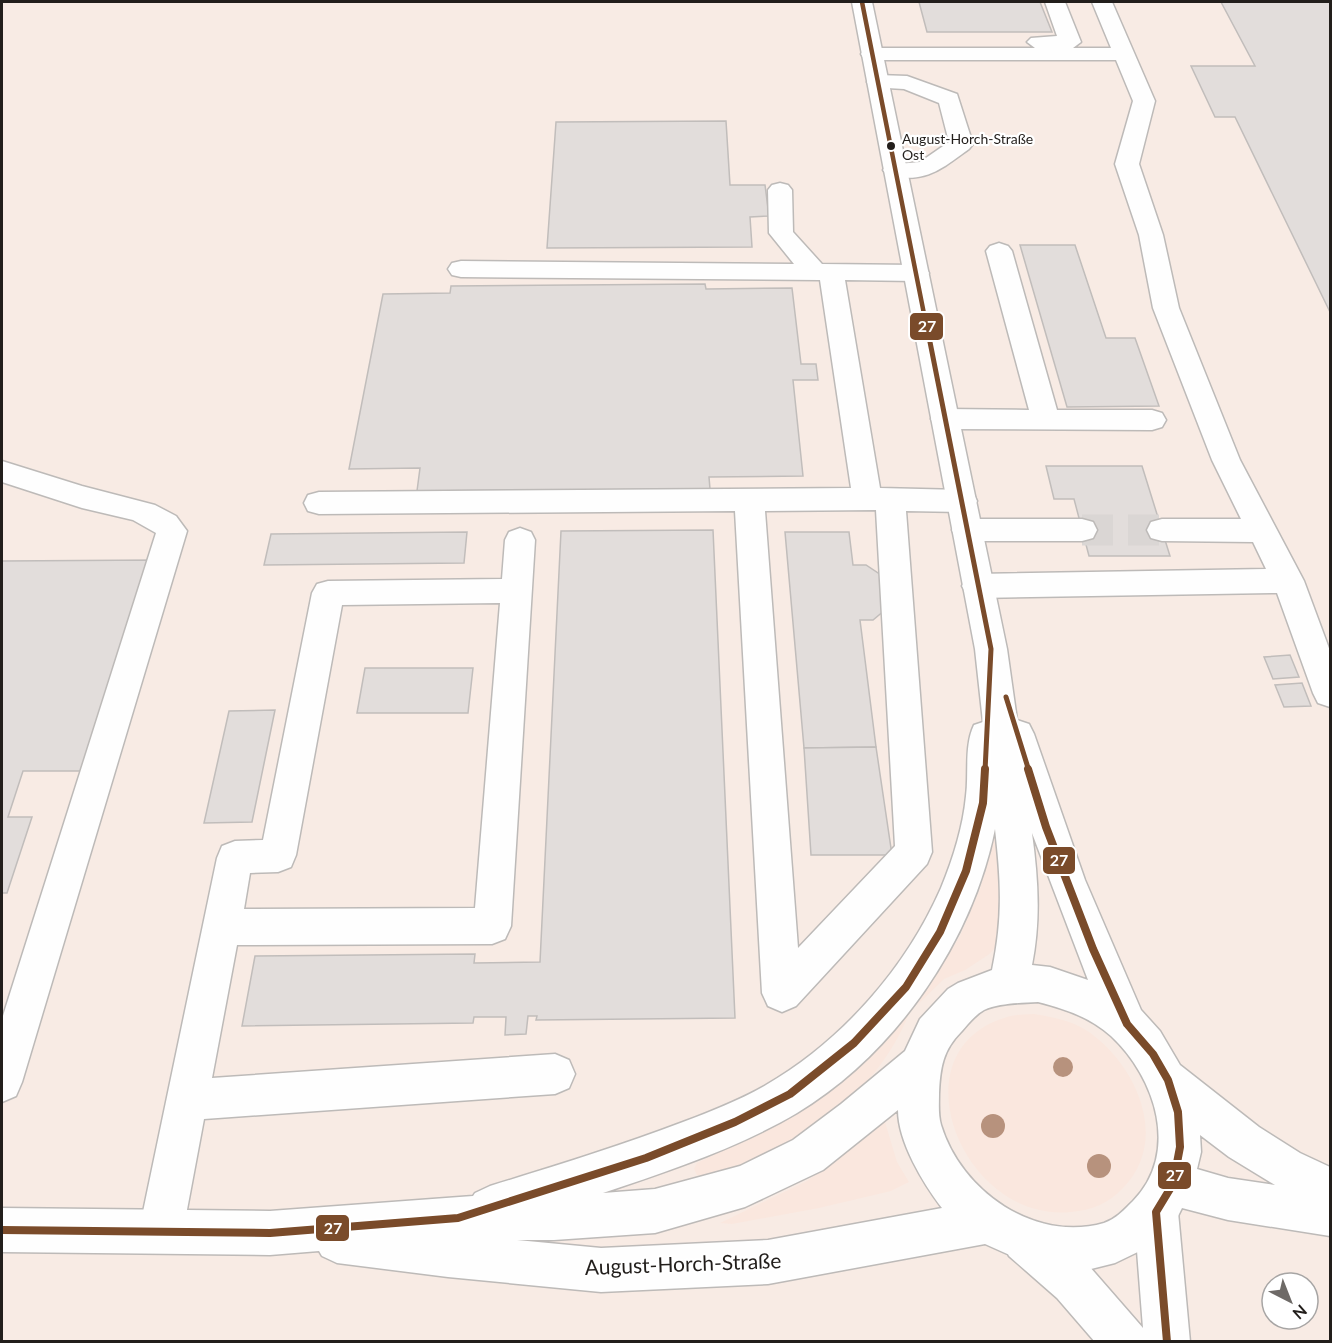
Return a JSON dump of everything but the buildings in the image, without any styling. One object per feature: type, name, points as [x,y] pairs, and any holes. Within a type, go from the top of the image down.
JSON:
[{"type":"main road","name":"August-Horch-Straße","points":[[862,2],[991,649],[1020,882],[1021,905],[1018,937],[1008,984]]},
{"type":"main road","points":[[871,48],[1070,42],[1055,2]]},
{"type":"main road","points":[[1102,2],[1144,100],[1127,164],[1151,235],[1166,308],[1226,459],[1287,581],[1330,693]]},
{"type":"main road","points":[[871,48],[1124,54]]},
{"type":"main road","points":[[878,82],[907,83],[949,99],[961,144],[926,170],[895,170]]},
{"type":"main road","points":[[749,500],[782,993],[914,852],[879,499],[823,272],[780,233],[780,190]]},
{"type":"main road","points":[[999,251],[1046,419]]},
{"type":"main road","points":[[461,269],[916,273]]},
{"type":"main road","points":[[945,419],[1152,420]]},
{"type":"main road","points":[[2,472],[82,497],[137,511],[157,518],[168,525],[172,531],[2,1082]]},
{"type":"main road","points":[[319,503],[879,499],[964,515],[1082,530]]},
{"type":"main road","points":[[1162,530],[1262,531]]},
{"type":"main road","points":[[222,927],[492,926],[520,540]]},
{"type":"main road","points":[[978,586],[1287,581]]},
{"type":"main road","points":[[161,1231],[236,858],[278,855],[328,593],[517,591]]},
{"type":"main road","name":"August-Horch-Straße","points":[[991,649],[1046,826],[1093,950],[1127,1024]]},
{"type":"main road","points":[[458,1218],[646,1158],[735,1122],[790,1094],[854,1043],[906,987],[940,932],[966,872],[983,803],[991,649]]},
{"type":"main road","name":"August-Horch-Straße","points":[[1038,983],[1064,989],[1100,1004],[1127,1024],[1153,1054],[1168,1080],[1178,1112],[1180,1147],[1164,1198],[1124,1238],[1099,1247],[1067,1250],[1006,1232],[959,1197],[933,1160],[919,1122],[920,1065],[935,1028],[970,996],[1008,984],[1038,983]]},
{"type":"main road","name":"August-Horch-Straße","points":[[2,1230],[270,1233],[458,1218],[554,1218],[655,1211],[745,1186],[808,1155],[856,1119],[920,1065]]},
{"type":"main road","points":[[187,1100],[555,1074]]},
{"type":"main road","points":[[1168,1080],[1197,1107],[1275,1163],[1330,1188]]},
{"type":"main road","points":[[1167,1341],[1164,1198],[1255,1204],[1330,1215]]},
{"type":"main road","name":"August-Horch-Straße","points":[[270,1233],[448,1256],[601,1270],[768,1262],[1006,1232]]},
{"type":"main road","points":[[1006,1232],[1073,1282],[1126,1341]]},
{"type":"shaded area","points":[[2,2],[1330,2],[1330,1341],[2,1342]]},
{"type":"shaded area","points":[[1001,814],[1001,942],[988,955],[965,970],[944,979],[917,1005],[960,936],[980,889]]},
{"type":"shaded area","points":[[1034,1014],[1070,1022],[1089,1032],[1106,1046],[1121,1064],[1142,1105],[1146,1127],[1144,1148],[1137,1169],[1117,1194],[1086,1210],[1071,1212],[1032,1208],[999,1191],[973,1164],[955,1131],[948,1096],[954,1063],[973,1035],[1007,1017]]},
{"type":"shaded area","points":[[908,1016],[896,1040],[866,1083],[826,1120],[805,1135],[752,1163],[705,1176],[697,1175],[694,1169],[697,1163],[776,1125],[801,1108]]},
{"type":"shaded area","points":[[881,1120],[885,1122],[897,1162],[909,1182],[891,1191],[819,1208],[732,1224],[720,1223],[807,1181],[857,1145]]},
{"type":"tunnel","points":[[1082,530],[1162,530]]},
{"type":"transit line","name":"27","points":[[2,1230],[270,1233],[458,1218],[646,1158],[735,1122],[790,1094],[854,1043],[906,987],[940,932],[966,871],[983,803],[991,649],[862,2]]},
{"type":"transit line","name":"27","points":[[1006,697],[1046,827],[1093,949],[1127,1024],[1153,1054],[1168,1080],[1178,1112],[1180,1147],[1173,1184],[1156,1212],[1167,1342]]},
{"type":"place","name":"August-Horch-Straße Ost","points":[[891,146]]}]
